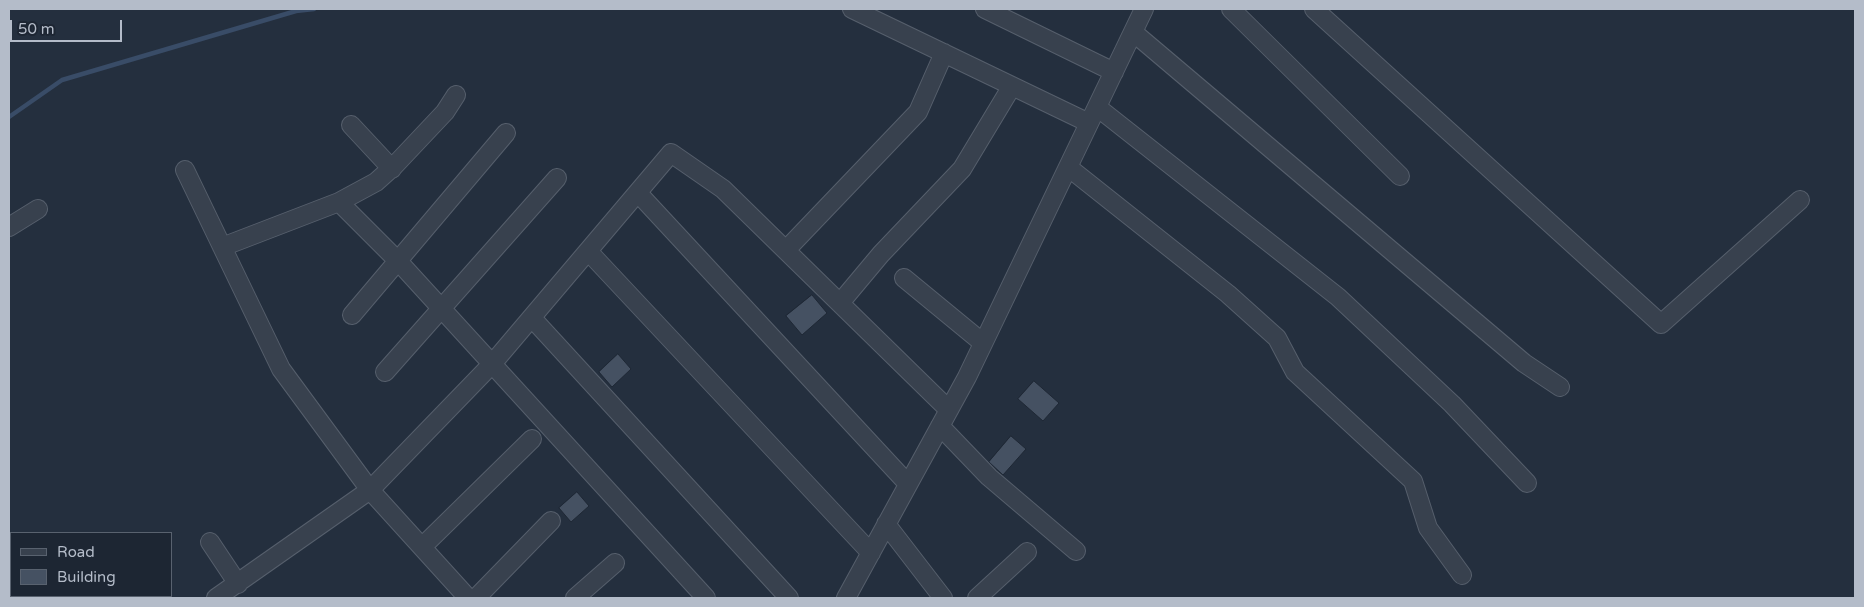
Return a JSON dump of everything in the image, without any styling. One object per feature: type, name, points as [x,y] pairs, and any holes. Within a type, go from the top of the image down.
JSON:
[{"type":"street","points":[[852,9],[1089,123]]},
{"type":"street","points":[[984,9],[1114,72]]},
{"type":"street","points":[[1231,9],[1400,176]]},
{"type":"street","points":[[1314,9],[1661,324],[1800,200]]},
{"type":"street","points":[[846,598],[940,426],[983,342],[1114,72],[1142,10]]},
{"type":"street","points":[[1133,32],[1524,363],[1560,387]]},
{"type":"street","points":[[786,250],[918,112],[944,53]]},
{"type":"street","points":[[840,303],[881,254],[962,169],[1012,86]]},
{"type":"street","points":[[222,247],[340,202],[376,182],[392,169],[445,112],[456,95]]},
{"type":"street","points":[[1097,106],[1338,297],[1452,404],[1527,483]]},
{"type":"street","points":[[351,125],[392,169]]},
{"type":"street","points":[[352,315],[506,133]]},
{"type":"street","points":[[216,598],[370,490],[492,364],[672,153],[724,189],[948,410]]},
{"type":"street","points":[[1068,167],[1228,294],[1277,338],[1295,372],[1413,482],[1428,528],[1462,575]]},
{"type":"street","points":[[185,170],[282,369],[370,490],[468,598]]},
{"type":"street","points":[[385,372],[557,178]]},
{"type":"street","points":[[638,193],[908,484]]},
{"type":"street","points":[[340,202],[398,261],[706,598]]},
{"type":"street","points":[[9,226],[38,209]]},
{"type":"street","points":[[588,251],[871,553]]},
{"type":"street","points":[[904,278],[983,342]]},
{"type":"street","points":[[532,318],[790,598]]},
{"type":"street","points":[[940,426],[988,477],[1076,551]]},
{"type":"street","points":[[422,547],[532,439]]},
{"type":"street","points":[[476,598],[550,521]]},
{"type":"street","points":[[886,524],[943,598]]},
{"type":"street","points":[[210,542],[238,584]]},
{"type":"street","points":[[976,598],[1027,552]]},
{"type":"street","points":[[576,598],[615,563]]},
{"type":"building","points":[[812,295],[827,313],[802,335],[786,316]]},
{"type":"building","points":[[618,354],[631,369],[612,387],[599,372]]},
{"type":"building","points":[[1034,381],[1059,403],[1043,421],[1018,399]]},
{"type":"building","points":[[1011,436],[1026,449],[1003,475],[989,462]]},
{"type":"building","points":[[577,492],[589,506],[571,522],[559,508]]},
{"type":"waterway","points":[[9,117],[62,80],[296,11],[314,9]]}]
